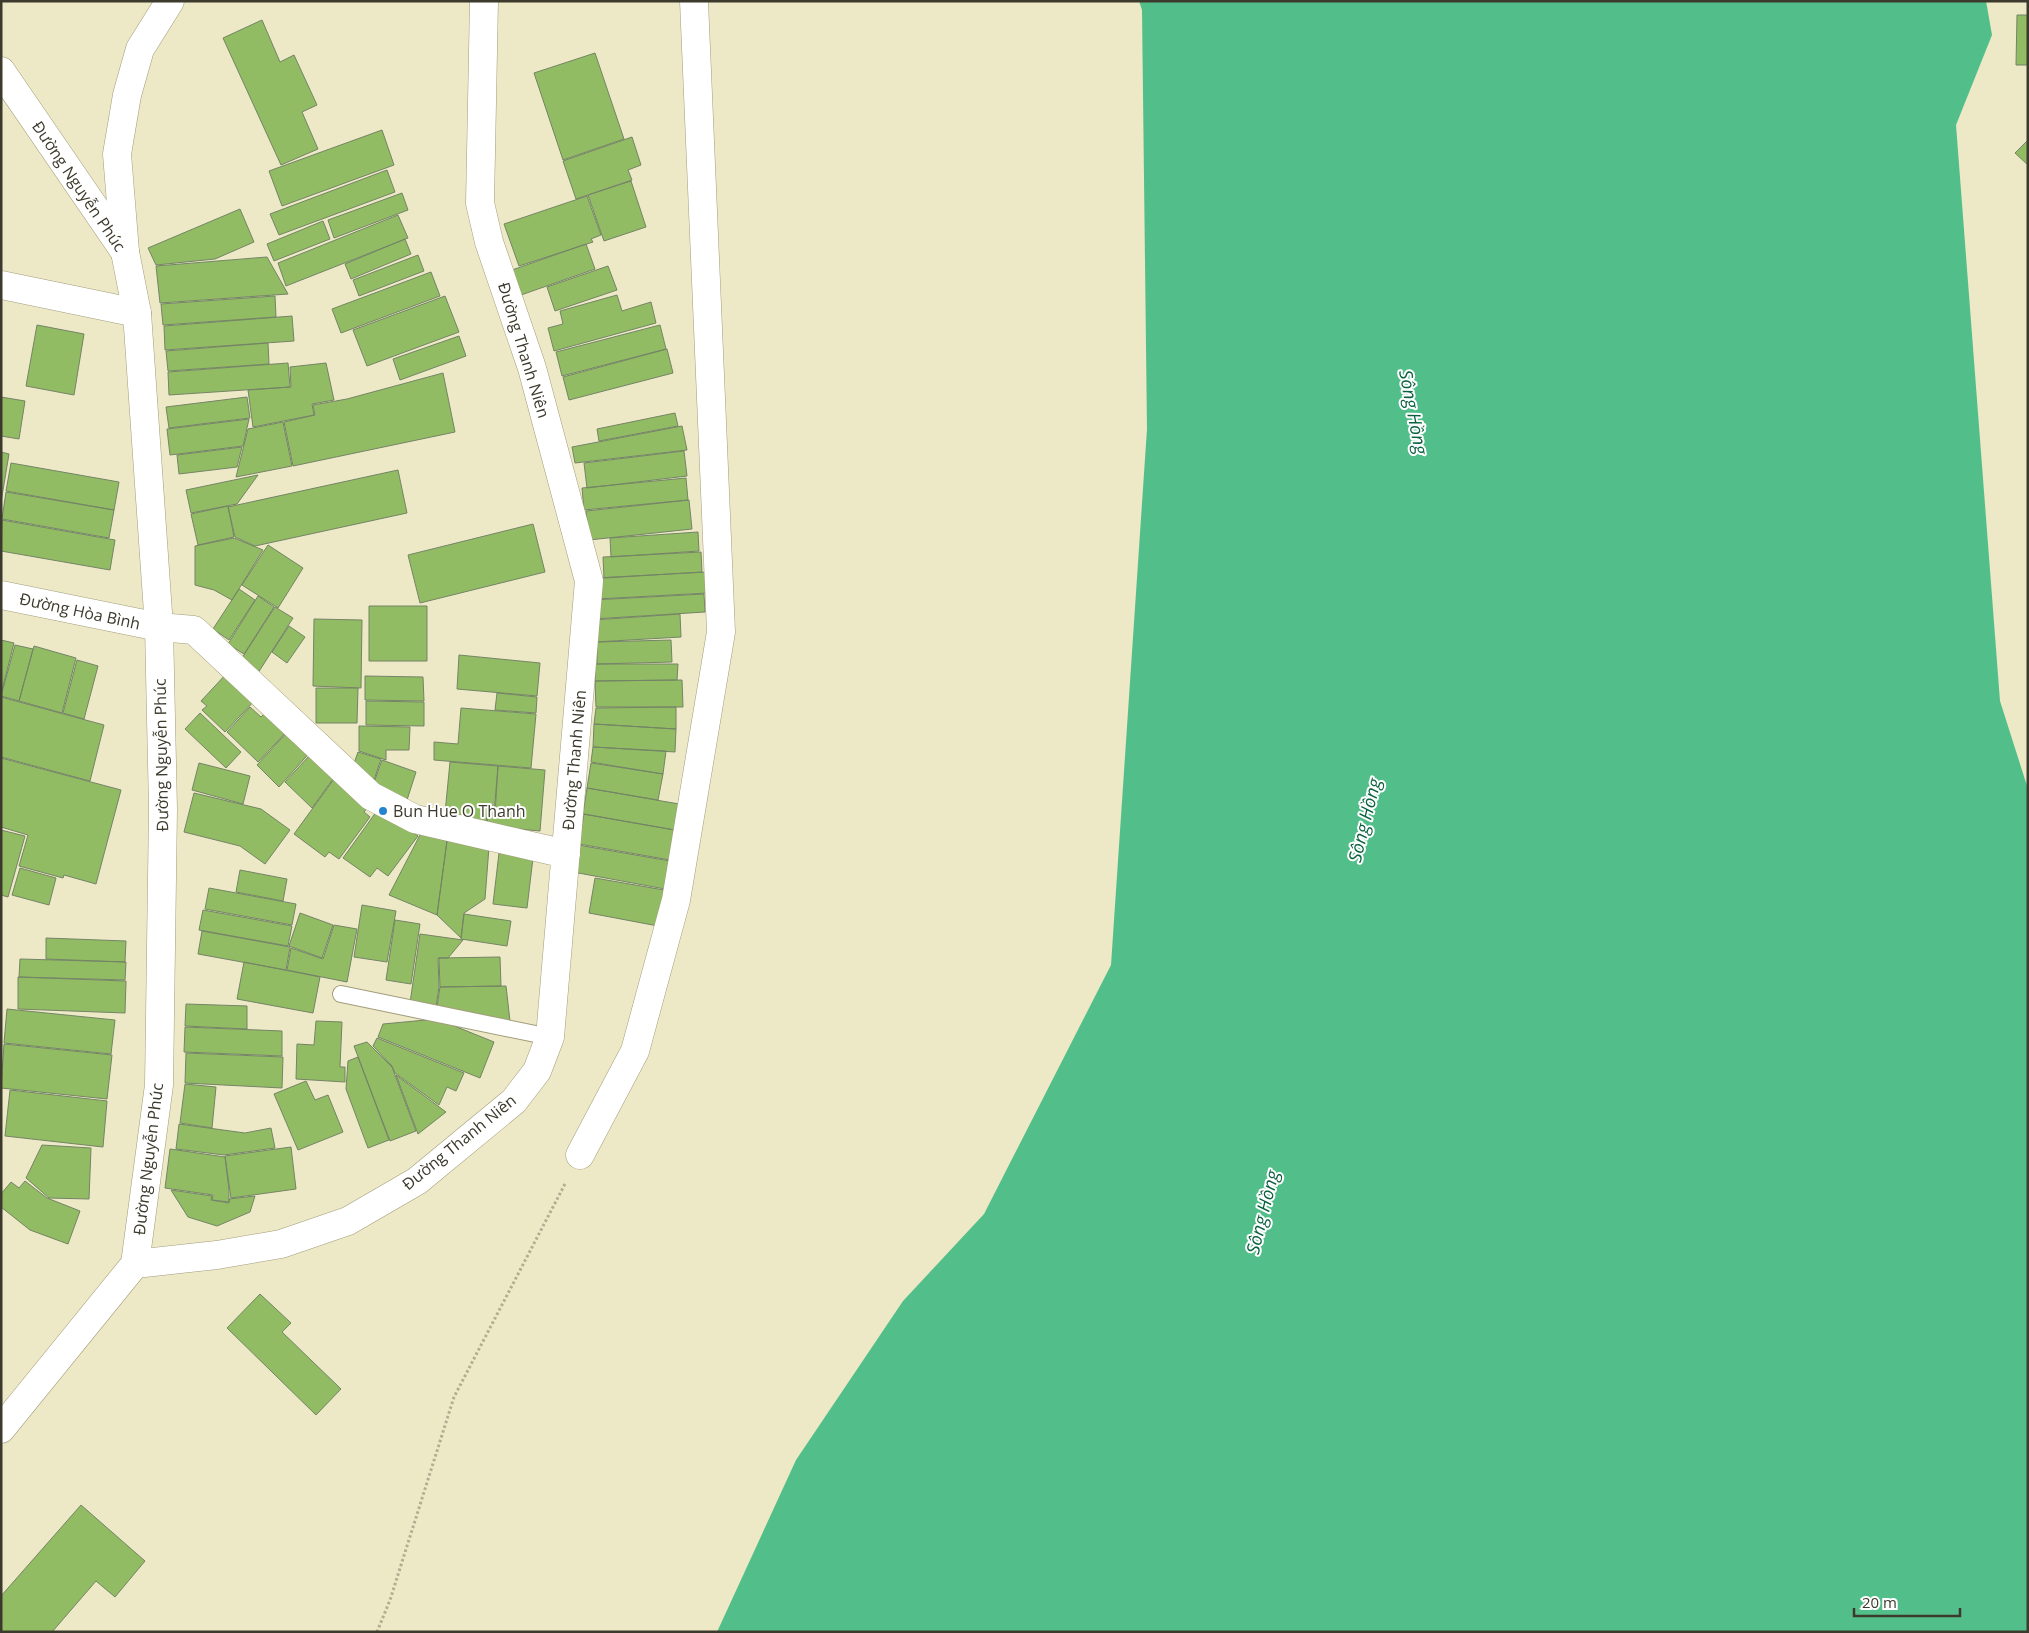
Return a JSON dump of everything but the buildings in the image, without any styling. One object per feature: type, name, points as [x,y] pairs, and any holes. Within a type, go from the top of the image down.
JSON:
[{"type":"street","points":[[125,252],[117,154],[127,95],[140,49],[170,1]]},
{"type":"street","name":"Đường Thanh Niên","points":[[135,1264],[217,1255],[281,1244],[348,1221],[417,1181],[514,1101],[537,1071],[550,1037],[589,581],[532,368],[489,242],[480,203],[484,1]]},
{"type":"street","points":[[580,1155],[636,1051],[676,900],[721,632],[694,1]]},
{"type":"street","name":"Đường Nguyễn Phúc","points":[[1,71],[125,252],[137,313],[159,627],[163,809],[158,1085],[135,1264]]},
{"type":"street","points":[[1,285],[137,313]]},
{"type":"street","name":"Đường Hòa Bình","points":[[1,595],[159,627],[194,630],[371,796],[415,819],[566,854]]},
{"type":"street","points":[[1,1429],[135,1264]]},
{"type":"lane","points":[[342,994],[550,1037]]},
{"type":"path","points":[[377,1632],[390,1600],[454,1397],[580,1155]]},
{"type":"water","name":"Sông Hồng","points":[[1139,1],[1986,1],[1992,35],[1956,125],[2000,701],[2028,789],[2028,1632],[717,1632],[796,1460],[903,1301],[984,1214],[1111,965],[1147,429],[1142,10]]},
{"type":"place","name":"Bun Hue O Thanh","points":[[383,811]]}]
